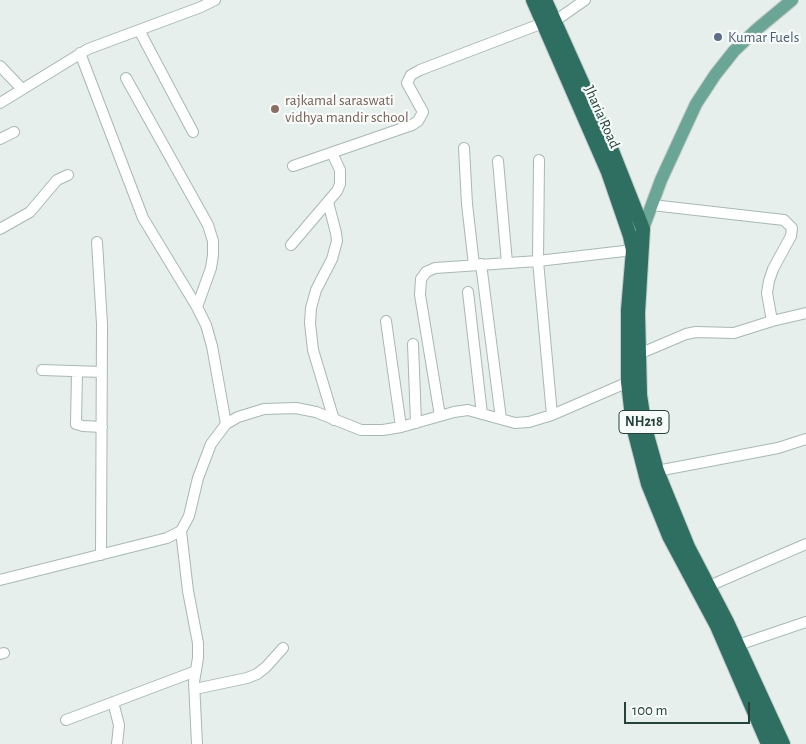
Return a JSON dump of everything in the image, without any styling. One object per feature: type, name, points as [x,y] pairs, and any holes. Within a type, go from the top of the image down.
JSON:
[{"type":"highway","name":"Jharia Road","points":[[533,0],[549,22],[607,138],[643,229]]},
{"type":"highway","name":"Jharia Road","points":[[545,0],[549,22],[626,219],[632,250]]},
{"type":"highway","name":"NH218","points":[[643,229],[638,313],[639,354],[633,380],[657,471],[677,522],[708,586],[711,601]]},
{"type":"highway","name":"NH218","points":[[632,250],[628,310],[633,380],[633,426],[648,484],[669,536],[711,601],[722,624],[768,744]]},
{"type":"highway","name":"NH218","points":[[722,624],[738,645],[783,744]]},
{"type":"main road","points":[[632,250],[643,229],[669,163],[696,104],[715,74],[740,46],[792,0]]},
{"type":"street","points":[[0,103],[88,49],[200,4],[215,0]]},
{"type":"street","points":[[293,166],[412,125],[418,121],[423,112],[407,83],[409,77],[415,72],[549,22],[585,0]]},
{"type":"street","points":[[139,30],[193,132]]},
{"type":"street","points":[[80,53],[143,218],[206,325],[212,346],[226,424]]},
{"type":"street","points":[[0,66],[22,89]]},
{"type":"street","points":[[126,78],[208,225],[213,255],[211,268],[197,307]]},
{"type":"street","points":[[0,139],[14,132]]},
{"type":"street","points":[[464,148],[467,204],[501,419]]},
{"type":"street","points":[[291,245],[337,191],[340,184],[340,170],[332,153]]},
{"type":"street","points":[[539,160],[538,261],[552,415]]},
{"type":"street","points":[[498,161],[507,263]]},
{"type":"street","points":[[0,230],[30,212],[57,180],[68,175]]},
{"type":"street","points":[[328,202],[337,241],[332,259],[316,290],[311,308],[310,323],[313,350],[334,420]]},
{"type":"street","points":[[652,205],[784,220],[792,228],[791,236],[773,269],[769,281],[768,293],[772,321]]},
{"type":"street","points":[[98,242],[102,324],[101,554]]},
{"type":"street","points":[[440,416],[420,295],[421,279],[426,272],[435,268],[538,261],[632,250]]},
{"type":"street","points":[[468,292],[482,414]]},
{"type":"street","points":[[639,354],[686,334],[696,332],[734,333],[772,321],[806,314]]},
{"type":"street","points":[[386,321],[401,428]]},
{"type":"street","points":[[413,344],[416,423]]},
{"type":"street","points":[[42,370],[102,372]]},
{"type":"street","points":[[77,372],[76,424],[79,426],[102,427]]},
{"type":"street","points":[[197,744],[195,689],[198,643],[188,591],[181,531],[189,516],[203,460],[210,444],[226,424],[238,417],[264,409],[296,408],[316,412],[360,430],[401,428],[468,410],[515,424],[552,415],[633,380]]},
{"type":"street","points":[[657,471],[778,448],[806,439]]},
{"type":"street","points":[[0,580],[167,538],[181,531]]},
{"type":"street","points":[[708,586],[806,544]]},
{"type":"street","points":[[738,645],[806,622]]},
{"type":"street","points":[[195,689],[252,676],[266,667],[283,648]]},
{"type":"street","points":[[66,720],[196,671]]},
{"type":"street","points":[[113,702],[119,725],[117,744]]},
{"type":"place","name":"Kumar Fuels","points":[[718,37]]},
{"type":"place","name":"rajkamal saraswati vidhya mandir school","points":[[275,109]]}]
